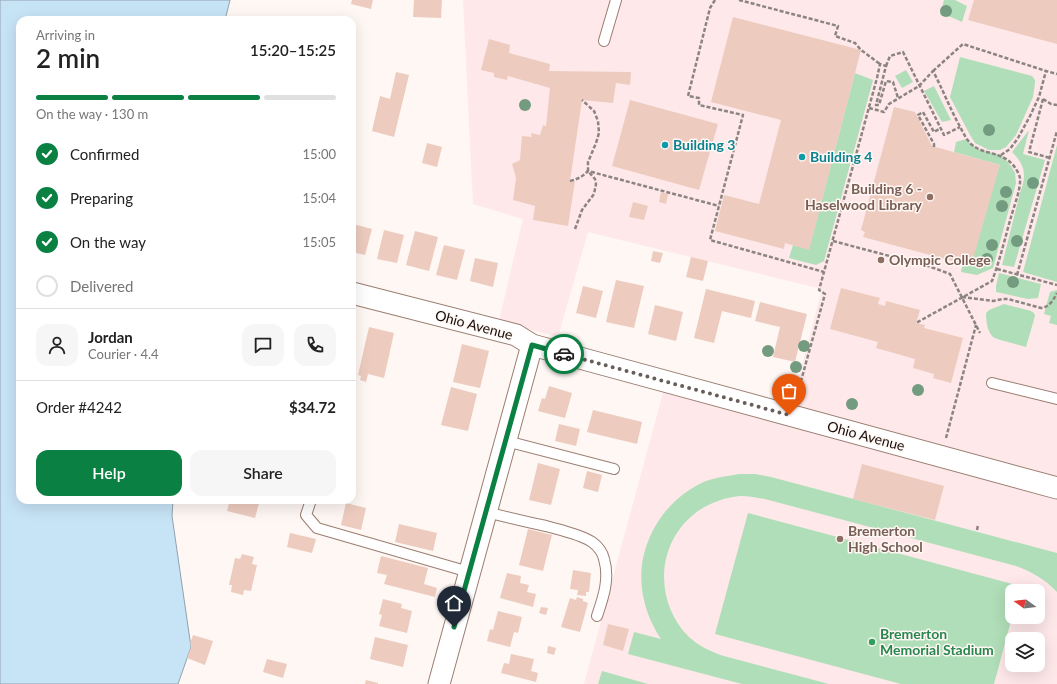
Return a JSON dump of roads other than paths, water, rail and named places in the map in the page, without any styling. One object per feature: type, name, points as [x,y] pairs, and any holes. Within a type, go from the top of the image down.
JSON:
[{"type":"street","name":"Ohio Avenue","points":[[356,294],[516,335],[532,345],[1057,488]]},
{"type":"street","points":[[439,684],[532,345]]},
{"type":"lane","points":[[604,40],[616,0]]},
{"type":"lane","points":[[992,382],[1057,399]]},
{"type":"lane","points":[[506,441],[614,469]]},
{"type":"lane","points":[[310,504],[306,515],[317,528],[469,572]]},
{"type":"lane","points":[[486,512],[563,531],[592,542],[604,558],[607,578],[597,616]]},
{"type":"water","points":[[0,0],[230,0],[226,16],[16,16],[16,504],[173,504],[172,516],[191,647],[178,684],[0,684]]},
{"type":"place","name":"Building 3","points":[[665,145]]},
{"type":"place","name":"Building 4","points":[[802,157]]},
{"type":"place","name":"Building 6 - Haselwood Library","points":[[930,197]]},
{"type":"place","name":"Olympic College","points":[[881,260]]},
{"type":"place","name":"Bremerton High School","points":[[840,539]]},
{"type":"place","name":"Bremerton Memorial Stadium","points":[[872,642]]}]
